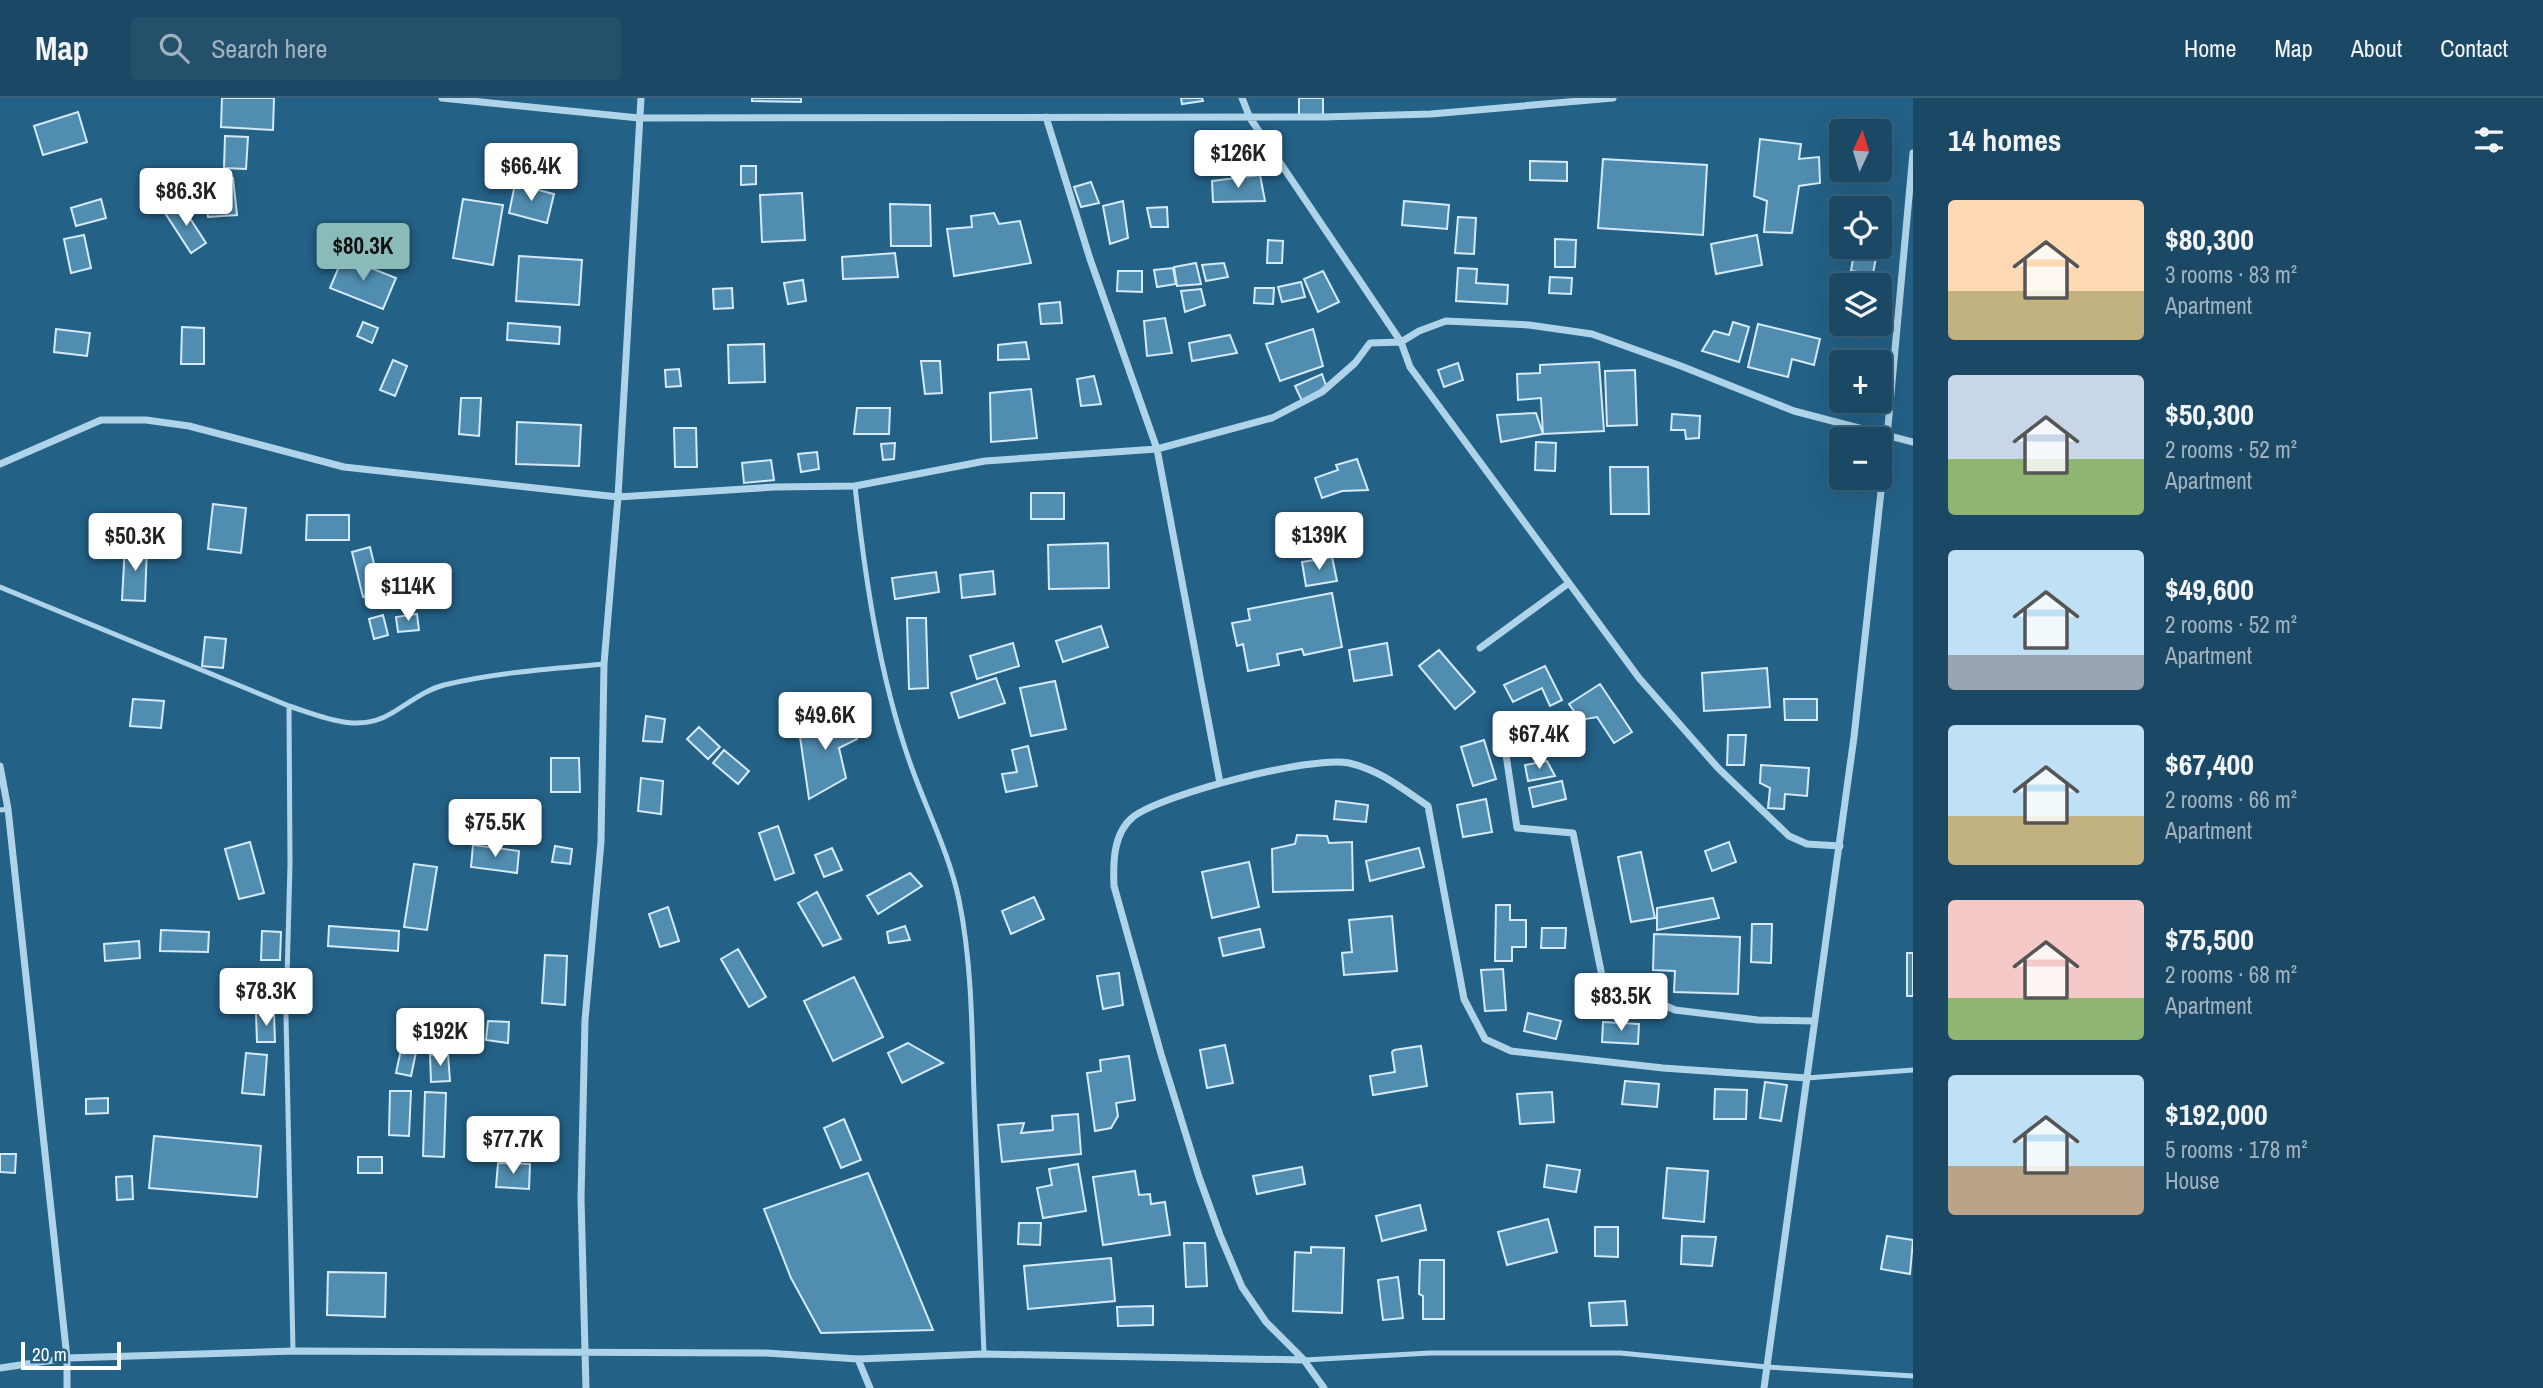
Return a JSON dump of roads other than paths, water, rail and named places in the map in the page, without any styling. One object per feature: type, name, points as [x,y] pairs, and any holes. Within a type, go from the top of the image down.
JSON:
[{"type":"street","points":[[442,98],[639,118],[1250,118],[1430,114],[1613,98]]},
{"type":"street","points":[[586,1388],[581,1198],[585,1020],[601,842],[604,664],[618,497],[641,98]]},
{"type":"street","points":[[1242,98],[1250,118],[1401,342],[1410,367],[1639,678],[1718,768],[1789,836],[1807,844],[1840,846]]},
{"type":"street","points":[[1046,117],[1090,259],[1157,450],[1220,782]]},
{"type":"street","points":[[1888,427],[1913,153]]},
{"type":"street","points":[[0,464],[101,420],[146,420],[189,426],[344,467],[618,497],[775,487],[855,486],[985,461],[1157,450],[1272,418],[1322,391],[1355,363],[1370,344],[1401,342],[1419,331],[1446,321],[1529,325],[1592,334],[1794,411],[1851,427]]},
{"type":"street","points":[[1892,438],[1913,442]]},
{"type":"street","points":[[1764,1388],[1840,846],[1881,490]]},
{"type":"street","points":[[1480,648],[1569,583]]},
{"type":"street","points":[[1570,735],[1532,733],[1505,748],[1517,828],[1573,833],[1602,976],[1675,1010],[1758,1020],[1815,1021]]},
{"type":"street","points":[[1324,1388],[1304,1360],[1266,1322],[1242,1287],[1220,1235],[1161,1054],[1114,886],[1112,860],[1119,837],[1132,817],[1220,782],[1319,761],[1346,762],[1375,770],[1428,806],[1464,999],[1485,1038],[1511,1051],[1525,1053],[1663,1068],[1807,1078]]},
{"type":"street","points":[[0,766],[67,1358],[67,1388]]},
{"type":"street","points":[[0,1368],[67,1358],[293,1351],[766,1353],[858,1359],[984,1354],[1304,1360]]},
{"type":"street","points":[[858,1359],[870,1388]]},
{"type":"lane","points":[[855,486],[864,564],[890,692],[909,760],[942,845],[966,939],[984,1354]]},
{"type":"lane","points":[[0,587],[289,706],[337,722],[363,723],[388,716],[427,691],[487,676],[604,664]]},
{"type":"lane","points":[[289,706],[290,864],[286,1016],[293,1351]]},
{"type":"lane","points":[[1807,1078],[1913,1070]]},
{"type":"lane","points":[[1304,1360],[1430,1353],[1620,1353],[1767,1367],[1913,1376]]}]
